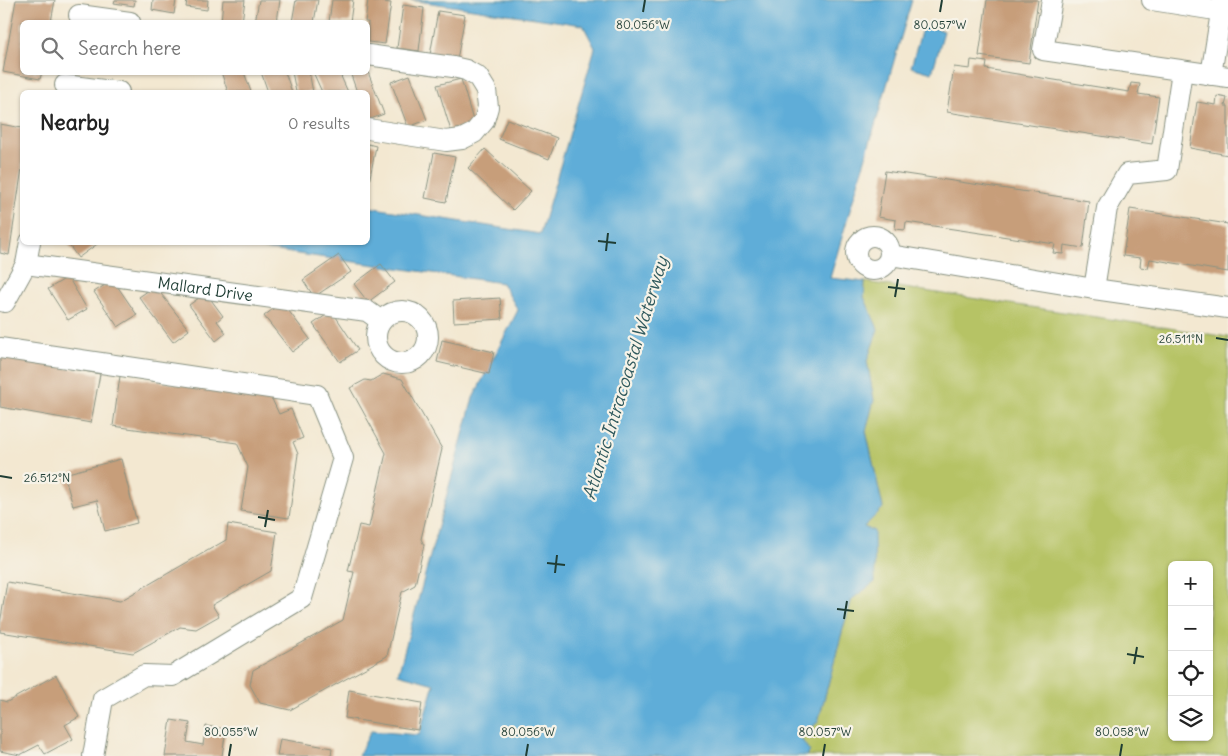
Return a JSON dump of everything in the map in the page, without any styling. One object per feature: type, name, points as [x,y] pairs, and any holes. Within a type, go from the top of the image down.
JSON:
[{"type":"street","points":[[1052,0],[1043,50],[1220,76],[1224,8],[1152,0]]},
{"type":"street","points":[[80,13],[119,20]]},
{"type":"street","points":[[370,55],[466,70],[478,77],[486,90],[488,107],[484,121],[474,133],[462,140],[446,141],[370,129]]},
{"type":"street","points":[[1094,289],[1107,208],[1127,174],[1166,170],[1182,71]]},
{"type":"street","points":[[65,83],[107,90]]},
{"type":"street","points":[[0,301],[5,302],[26,264],[29,245]]},
{"type":"street","points":[[890,255],[1094,289],[1228,308]]},
{"type":"street","name":"Mallard Drive","points":[[26,264],[367,311],[381,322]]},
{"type":"street","points":[[0,348],[317,395],[343,458],[302,598],[173,676],[144,675],[103,699],[93,756]]},
{"type":"green space","points":[[865,282],[1228,337],[1228,756],[806,756],[809,752],[800,737],[818,722],[852,598],[875,582],[863,527],[883,507],[866,431],[874,400],[867,361],[878,329],[864,297]]},
{"type":"water","name":"Atlantic Intracoastal Waterway","points":[[411,0],[912,0],[830,278],[865,282],[864,297],[878,329],[867,361],[874,400],[866,431],[883,508],[864,527],[874,531],[875,582],[852,599],[818,722],[800,737],[810,752],[806,756],[358,756],[371,731],[419,735],[434,684],[398,674],[473,398],[518,310],[502,283],[235,245],[370,245],[370,207],[540,234],[595,48],[583,25]]},
{"type":"water","points":[[923,25],[944,31],[932,73],[911,67]]},
{"type":"building","points":[[16,0],[55,0],[51,20],[20,20],[20,75],[41,75],[40,79],[3,72]]},
{"type":"building","points":[[115,0],[135,0],[134,6],[114,3]]},
{"type":"building","points":[[153,0],[176,0],[174,14],[152,10]]},
{"type":"building","points":[[187,0],[208,0],[207,10],[186,7]]},
{"type":"building","points":[[223,0],[245,0],[242,20],[221,20]]},
{"type":"building","points":[[259,0],[280,0],[277,20],[255,20]]},
{"type":"building","points":[[296,0],[318,0],[314,20],[292,20]]},
{"type":"building","points":[[332,0],[353,0],[350,20],[329,20]]},
{"type":"building","points":[[368,0],[391,3],[385,44],[370,42],[370,20],[365,20]]},
{"type":"building","points":[[987,0],[1038,0],[1029,63],[979,56]]},
{"type":"building","points":[[403,5],[424,8],[419,51],[397,48]]},
{"type":"building","points":[[438,11],[465,15],[457,60],[430,55]]},
{"type":"building","points":[[971,60],[987,62],[986,69],[1129,92],[1131,83],[1140,84],[1138,94],[1159,97],[1152,144],[947,112],[954,67],[970,69]]},
{"type":"building","points":[[222,75],[245,75],[250,90],[227,90]]},
{"type":"building","points":[[262,75],[286,75],[291,90],[267,90]]},
{"type":"building","points":[[293,75],[310,75],[313,90],[296,90]]},
{"type":"building","points":[[314,75],[340,75],[347,90],[321,90]]},
{"type":"building","points":[[351,75],[369,75],[384,114],[370,119],[370,90],[356,90]]},
{"type":"building","points":[[410,75],[427,120],[408,127],[391,82]]},
{"type":"building","points":[[461,79],[474,124],[451,131],[437,85]]},
{"type":"building","points":[[1217,96],[1227,98],[1225,106],[1228,106],[1228,155],[1190,148],[1197,102],[1216,105]]},
{"type":"building","points":[[507,119],[557,138],[549,159],[499,139]]},
{"type":"building","points":[[0,124],[20,128],[20,181],[9,255],[0,253]]},
{"type":"building","points":[[370,144],[376,146],[370,178]]},
{"type":"building","points":[[485,149],[531,191],[513,210],[468,168]]},
{"type":"building","points":[[434,153],[455,157],[446,202],[425,198]]},
{"type":"building","points":[[885,171],[1089,201],[1083,248],[1064,245],[1063,254],[1053,253],[1055,244],[906,222],[905,230],[895,229],[896,220],[878,217]]},
{"type":"building","points":[[1130,209],[1228,224],[1228,272],[1150,259],[1148,268],[1140,267],[1141,258],[1123,256]]},
{"type":"building","points":[[69,245],[96,245],[78,258]]},
{"type":"building","points":[[339,255],[351,272],[314,297],[303,280]]},
{"type":"building","points":[[381,264],[395,282],[368,302],[354,284]]},
{"type":"building","points":[[68,277],[87,309],[68,320],[48,289]]},
{"type":"building","points":[[113,280],[137,315],[118,327],[94,292]]},
{"type":"building","points":[[155,286],[189,330],[173,342],[139,297]]},
{"type":"building","points":[[206,293],[223,316],[217,321],[226,333],[216,341],[189,305]]},
{"type":"building","points":[[500,298],[502,319],[454,322],[453,301]]},
{"type":"building","points":[[282,302],[310,339],[292,352],[264,316]]},
{"type":"building","points":[[332,311],[358,350],[340,362],[313,324]]},
{"type":"building","points":[[442,340],[494,352],[489,374],[437,362]]},
{"type":"building","points":[[0,356],[100,374],[91,423],[0,407]]},
{"type":"building","points":[[383,374],[402,379],[442,449],[421,539],[424,545],[415,585],[402,592],[387,656],[290,710],[260,703],[250,685],[253,670],[343,620],[354,572],[348,571],[359,525],[369,527],[386,453],[350,388],[365,380],[371,381]]},
{"type":"building","points":[[120,376],[271,397],[279,414],[291,409],[303,438],[293,442],[298,454],[289,518],[241,511],[248,467],[237,443],[113,426]]},
{"type":"building","points":[[121,459],[137,523],[105,531],[97,500],[73,506],[64,474]]},
{"type":"building","points":[[228,524],[277,532],[271,571],[212,605],[219,616],[196,629],[180,627],[133,653],[0,632],[7,582],[120,601],[226,540]]},
{"type":"building","points":[[56,675],[79,717],[65,725],[73,739],[45,754],[39,745],[20,755],[0,751],[0,700],[7,702]]},
{"type":"building","points":[[349,690],[422,703],[418,730],[345,718]]},
{"type":"building","points":[[171,720],[190,723],[187,742],[203,745],[206,726],[226,729],[222,756],[165,756]]},
{"type":"building","points":[[280,739],[332,748],[331,756],[277,756]]}]
